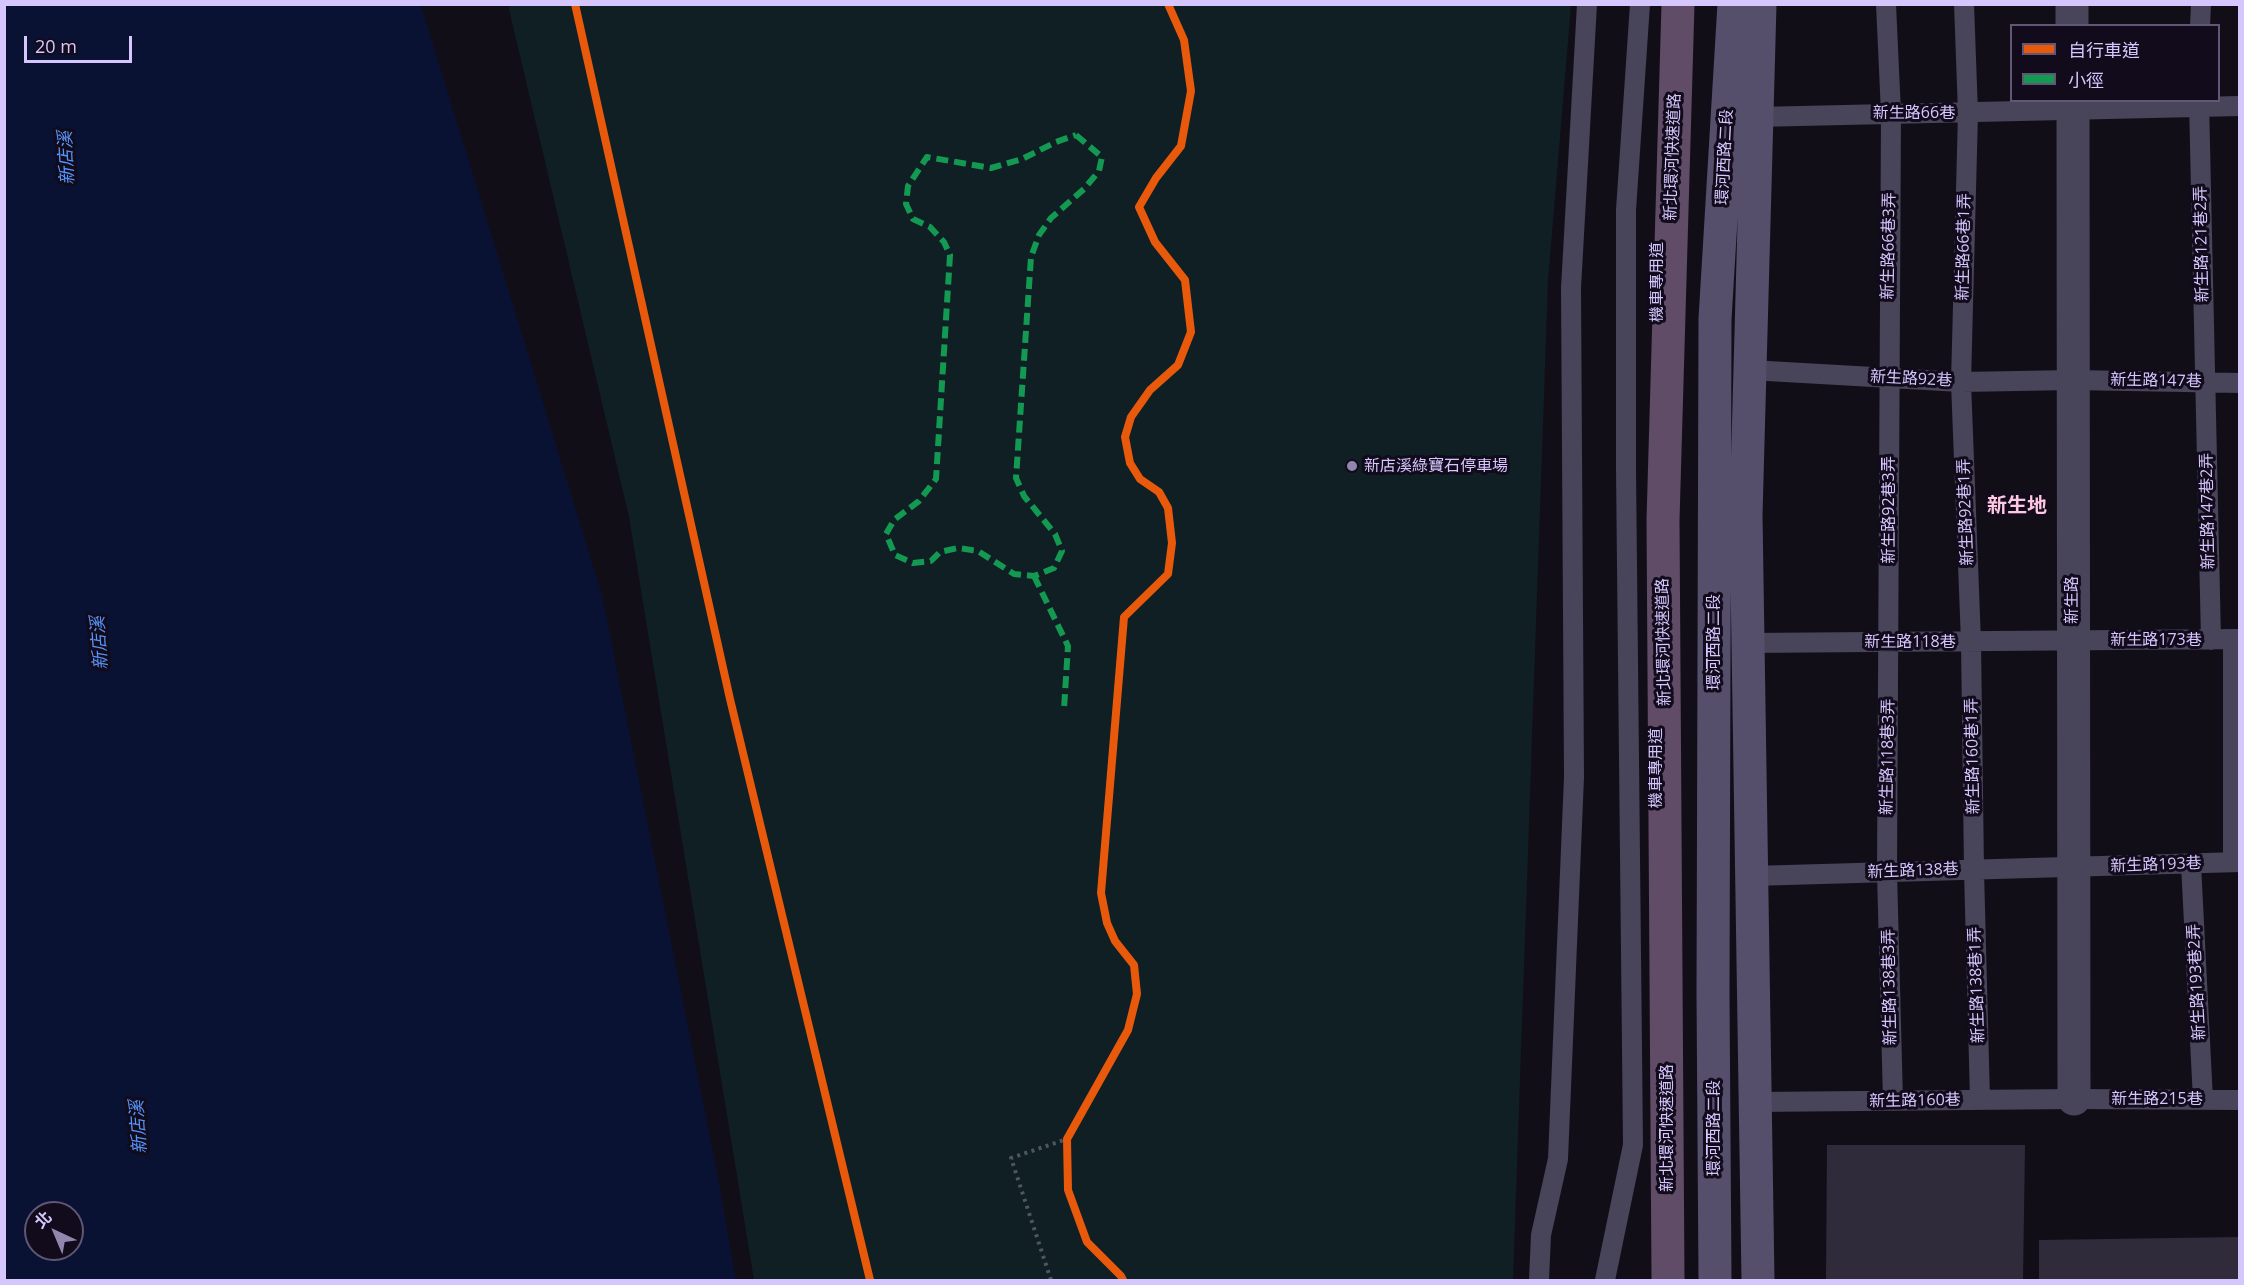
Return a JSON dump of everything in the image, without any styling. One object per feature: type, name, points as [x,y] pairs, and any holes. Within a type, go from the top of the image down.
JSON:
[{"type":"highway","name":"新北環河快速道路","points":[[1668,1281],[1663,520],[1678,4]]},
{"type":"main road","name":"環河西路二段","points":[[1715,1281],[1713,982],[1715,319],[1734,4]]},
{"type":"main road","name":"環河西路二段","points":[[1758,1281],[1746,515],[1760,4]]},
{"type":"street","points":[[2072,4],[2072,24]]},
{"type":"street","name":"新生路","points":[[2073,105],[2074,1099]]},
{"type":"lane","points":[[1539,1281],[1542,1235],[1558,1159],[1574,777],[1571,288],[1587,4]]},
{"type":"lane","points":[[1605,1281],[1633,1145],[1626,481],[1626,210],[1640,4]]},
{"type":"lane","name":"機車專用道","points":[[1655,1281],[1657,218],[1670,4]]},
{"type":"lane","name":"新生路66巷3弄","points":[[1886,4],[1891,113],[1888,378]]},
{"type":"lane","name":"新生路66巷1弄","points":[[1961,382],[1968,113],[1964,4]]},
{"type":"lane","points":[[2200,24],[2201,4]]},
{"type":"lane","name":"新生路121巷2弄","points":[[2199,104],[2205,382]]},
{"type":"lane","name":"新生路66巷","points":[[1756,117],[1968,113],[2073,105],[2240,106]]},
{"type":"lane","name":"新生路92巷","points":[[1750,370],[1961,382],[2072,380]]},
{"type":"lane","name":"新生路92巷3弄","points":[[1888,378],[1889,642]]},
{"type":"lane","name":"新生路147巷","points":[[2072,380],[2240,382]]},
{"type":"lane","name":"新生路92巷1弄","points":[[1961,382],[1971,642]]},
{"type":"lane","name":"新生路147巷2弄","points":[[2205,382],[2211,639]]},
{"type":"lane","points":[[2236,639],[2236,862]]},
{"type":"lane","name":"新生路173巷","points":[[2072,640],[2236,639]]},
{"type":"lane","name":"新生路118巷","points":[[1748,643],[2072,640]]},
{"type":"lane","name":"新生路118巷3弄","points":[[1887,872],[1889,642]]},
{"type":"lane","name":"新生路160巷1弄","points":[[1971,642],[1974,870]]},
{"type":"lane","name":"新生路193巷","points":[[2073,867],[2236,862]]},
{"type":"lane","name":"新生路193巷2弄","points":[[2191,864],[2204,1100]]},
{"type":"lane","name":"新生路138巷","points":[[1752,876],[2073,867]]},
{"type":"lane","name":"新生路138巷1弄","points":[[1974,870],[1980,1100]]},
{"type":"lane","name":"新生路138巷3弄","points":[[1887,872],[1893,1101]]},
{"type":"lane","name":"新生路215巷","points":[[2074,1099],[2240,1100]]},
{"type":"lane","name":"新生路160巷","points":[[1755,1102],[2074,1099]]},
{"type":"path","points":[[1067,1149],[1067,1139],[1072,1130]]},
{"type":"path","points":[[1051,1281],[1011,1158],[1067,1139]]},
{"type":"shaded area","points":[[508,5],[1571,5],[1548,281],[1513,1280],[754,1280],[629,517]]},
{"type":"water","name":"新店溪","points":[[5,4],[421,5],[602,595],[717,1172],[736,1280],[5,1280]]},
{"type":"building","points":[[1827,1145],[2025,1145],[2023,1280],[1826,1280]]},
{"type":"building","points":[[2240,1237],[2240,1280],[2039,1280],[2039,1240]]},
{"type":"marked path","points":[[1076,135],[1102,157],[1099,171],[1084,189],[1051,218],[1039,235],[1031,257],[1016,478],[1024,496],[1055,534],[1062,551],[1054,568],[1034,576],[1014,574],[978,551],[958,548],[940,552],[931,561],[913,563],[895,555],[886,534],[894,520],[919,501],[936,479],[950,255],[944,242],[930,227],[913,219],[906,204],[908,186],[927,157],[991,168],[1022,159],[1076,135]]},
{"type":"marked path","points":[[1034,576],[1068,646],[1064,709]]},
{"type":"cycle path","points":[[575,4],[730,699],[870,1280]]},
{"type":"cycle path","points":[[1123,1280],[1087,1242],[1068,1190],[1067,1139],[1128,1030],[1137,994],[1134,965],[1115,941],[1107,923],[1101,893],[1124,617],[1168,574],[1172,543],[1168,508],[1159,492],[1140,479],[1130,463],[1125,437],[1131,417],[1150,390],[1178,365],[1191,332],[1185,280],[1155,242],[1139,207],[1156,178],[1181,146],[1191,91],[1184,40],[1168,4]]},
{"type":"place","name":"新店溪綠寶石停車場","points":[[1352,466]]},
{"type":"district","name":"新生地","points":[[2017,506]]}]
